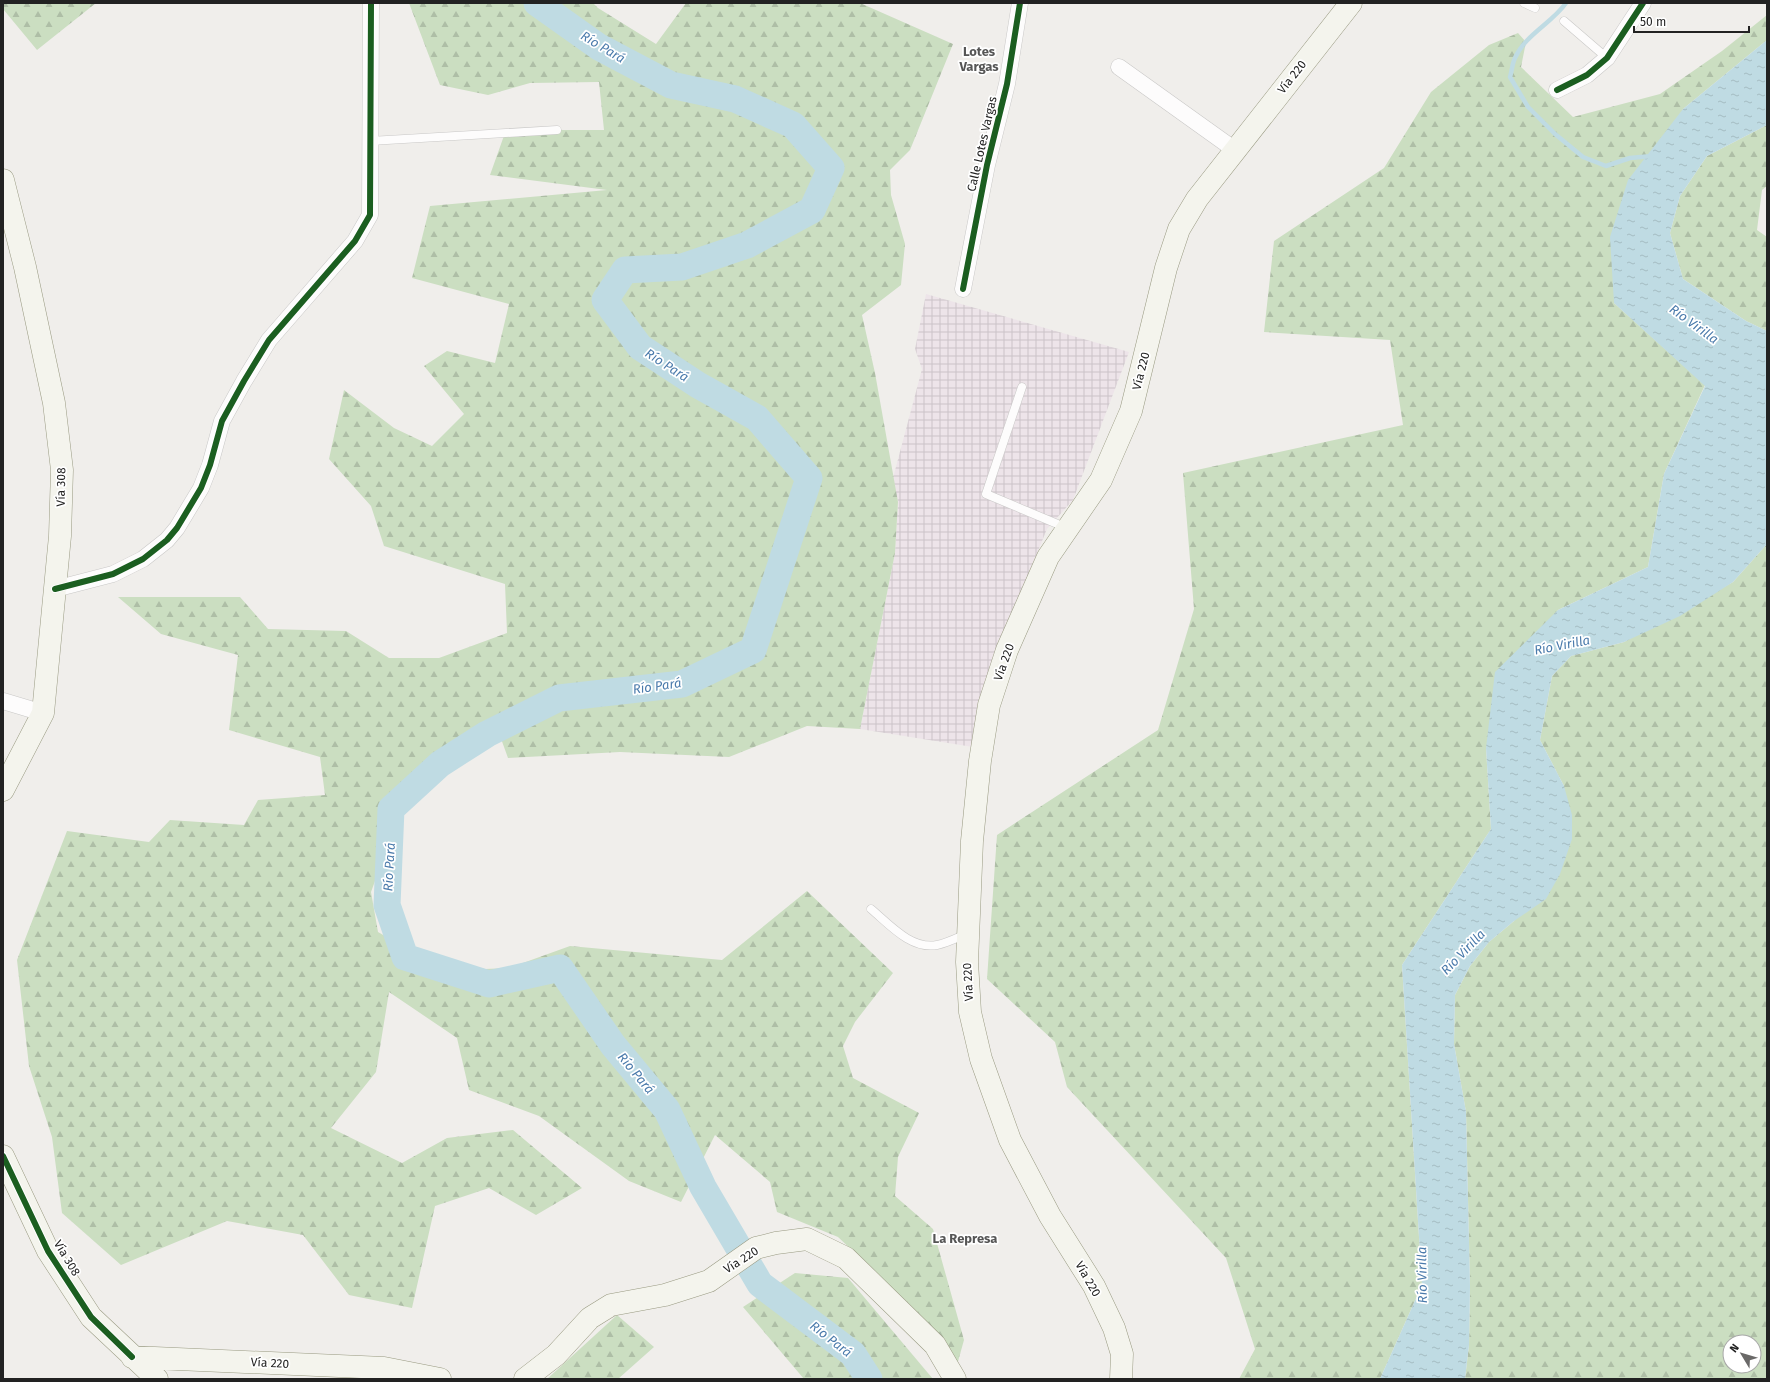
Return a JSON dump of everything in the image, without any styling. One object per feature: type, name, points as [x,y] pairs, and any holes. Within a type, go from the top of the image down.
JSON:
[{"type":"main road","name":"Vía 220","points":[[1121,1379],[1122,1354],[1114,1328],[1094,1286],[1050,1216],[1010,1140],[981,1060],[970,1012],[967,962],[968,933],[972,841],[980,761],[989,705],[1007,650],[1048,557],[1101,480],[1131,411],[1166,268],[1179,229],[1197,199],[1341,6]]},
{"type":"main road","name":"Vía 308","points":[[3,180],[26,267],[54,403],[62,470],[55,589],[43,713],[3,790]]},
{"type":"main road","name":"Vía 308","points":[[3,1156],[48,1251],[86,1310],[108,1335],[132,1357]]},
{"type":"main road","name":"Vía 220","points":[[525,1379],[556,1354],[590,1318],[611,1305],[665,1295],[709,1281],[756,1248],[776,1242],[807,1239],[846,1258],[935,1345],[955,1379]]},
{"type":"main road","name":"Vía 220","points":[[132,1357],[384,1368],[440,1379]]},
{"type":"main road","points":[[132,1357],[157,1379]]},
{"type":"street","points":[[55,589],[113,574],[143,559],[167,540],[177,528],[201,488],[210,465],[222,421],[269,340],[355,241],[370,215],[371,3]]},
{"type":"street","name":"Calle Lotes Vargas","points":[[963,289],[987,165],[1007,84],[1020,3]]},
{"type":"street","points":[[1557,90],[1587,75],[1607,58],[1644,3]]},
{"type":"street","points":[[1119,68],[1235,150]]},
{"type":"street","points":[[3,700],[43,713]]},
{"type":"lane","points":[[1524,3],[1535,8]]},
{"type":"lane","points":[[1564,21],[1607,58]]},
{"type":"lane","points":[[370,141],[557,130]]},
{"type":"lane","points":[[1022,387],[986,494],[1067,528]]},
{"type":"lane","points":[[871,909],[911,941],[924,945],[936,946],[968,933]]},
{"type":"shaded area","points":[[926,294],[1129,352],[1073,500],[1047,529],[1024,585],[973,747],[860,729],[895,553],[898,502],[893,478],[922,369],[915,349]]},
{"type":"green space","points":[[3,3],[96,3],[37,50],[3,9]]},
{"type":"green space","points":[[409,3],[593,3],[598,8],[656,44],[686,3],[860,3],[953,44],[910,150],[890,170],[891,195],[905,244],[901,285],[862,315],[875,373],[898,502],[895,553],[860,729],[807,726],[729,757],[620,752],[508,758],[495,722],[402,807],[371,892],[378,932],[414,953],[485,969],[509,968],[570,946],[722,960],[807,891],[893,973],[855,1022],[843,1046],[853,1078],[919,1113],[898,1157],[895,1196],[933,1229],[964,1340],[957,1365],[907,1302],[838,1237],[777,1212],[770,1182],[715,1135],[681,1202],[629,1181],[539,1116],[469,1090],[457,1038],[389,992],[376,1072],[331,1128],[402,1163],[447,1138],[513,1130],[582,1188],[536,1215],[489,1188],[435,1206],[412,1308],[349,1295],[303,1235],[227,1221],[121,1265],[62,1213],[52,1137],[29,1066],[17,960],[67,831],[149,842],[170,820],[244,825],[258,800],[325,795],[320,757],[229,730],[238,655],[161,634],[118,597],[240,597],[268,629],[346,631],[389,658],[439,658],[507,633],[505,584],[384,546],[371,506],[329,459],[344,390],[394,428],[432,446],[464,414],[424,366],[447,351],[495,363],[509,304],[412,278],[430,206],[607,190],[490,175],[506,130],[604,130],[599,82],[530,83],[488,95],[440,85]]},
{"type":"green space","points":[[1767,15],[1767,40],[1683,109],[1614,303],[1705,385],[1664,474],[1648,567],[1558,610],[1486,748],[1491,829],[1402,965],[1422,1285],[1380,1379],[1239,1379],[1255,1349],[1226,1258],[1067,1087],[1055,1042],[987,979],[997,835],[1158,730],[1194,609],[1183,473],[1403,425],[1390,340],[1264,332],[1274,241],[1384,168],[1431,92],[1489,45],[1518,33],[1526,42],[1521,67],[1573,117],[1660,94],[1722,51]]},
{"type":"green space","points":[[1767,125],[1767,186],[1762,190],[1757,230],[1767,237],[1767,331],[1746,321],[1683,279],[1670,233],[1680,196],[1707,156]]},
{"type":"green space","points":[[1767,544],[1767,1379],[1465,1379],[1469,1345],[1470,1286],[1466,1112],[1454,1044],[1455,995],[1470,966],[1489,942],[1514,921],[1564,786],[1540,740],[1552,676],[1571,656],[1624,642],[1733,582]]},
{"type":"green space","points":[[795,1273],[848,1278],[933,1379],[804,1379],[743,1307]]},
{"type":"green space","points":[[617,1315],[654,1347],[618,1379],[547,1379]]},
{"type":"water","name":"Río Virilla","points":[[1767,40],[1767,125],[1707,156],[1680,196],[1670,233],[1683,279],[1746,321],[1767,331],[1767,544],[1733,582],[1680,616],[1624,642],[1571,656],[1552,676],[1540,740],[1564,786],[1572,815],[1572,839],[1560,874],[1546,899],[1514,921],[1489,942],[1470,966],[1455,995],[1454,1044],[1466,1112],[1470,1286],[1469,1345],[1465,1379],[1380,1379],[1422,1285],[1402,965],[1491,829],[1486,748],[1495,672],[1558,610],[1648,567],[1664,474],[1705,386],[1614,303],[1610,237],[1628,180],[1683,109]]},
{"type":"waterway","name":"Río Pará","points":[[537,3],[599,47],[671,85],[735,99],[793,125],[831,168],[812,210],[747,245],[682,267],[625,270],[605,300],[640,347],[698,385],[757,418],[809,478],[753,650],[682,684],[559,698],[487,734],[440,764],[391,809],[387,905],[405,957],[489,984],[560,968],[613,1045],[667,1110],[703,1187],[760,1284],[853,1354],[869,1379]]},
{"type":"waterway","points":[[1566,3],[1554,17],[1532,36],[1519,50],[1514,60],[1510,77],[1528,107],[1555,134],[1583,157],[1606,166],[1630,158],[1652,156]]},
{"type":"cycle path","points":[[55,589],[113,574],[143,559],[167,540],[177,528],[201,488],[210,465],[222,421],[269,340],[355,241],[370,215],[371,3]]},
{"type":"cycle path","points":[[963,289],[987,165],[1007,84],[1020,3]]},
{"type":"cycle path","points":[[1557,90],[1587,75],[1607,58],[1643,3]]},
{"type":"cycle path","points":[[3,1156],[48,1251],[91,1317],[132,1357]]},
{"type":"district","name":"Lotes Vargas","points":[[979,58]]},
{"type":"district","name":"La Represa","points":[[965,1238]]}]
